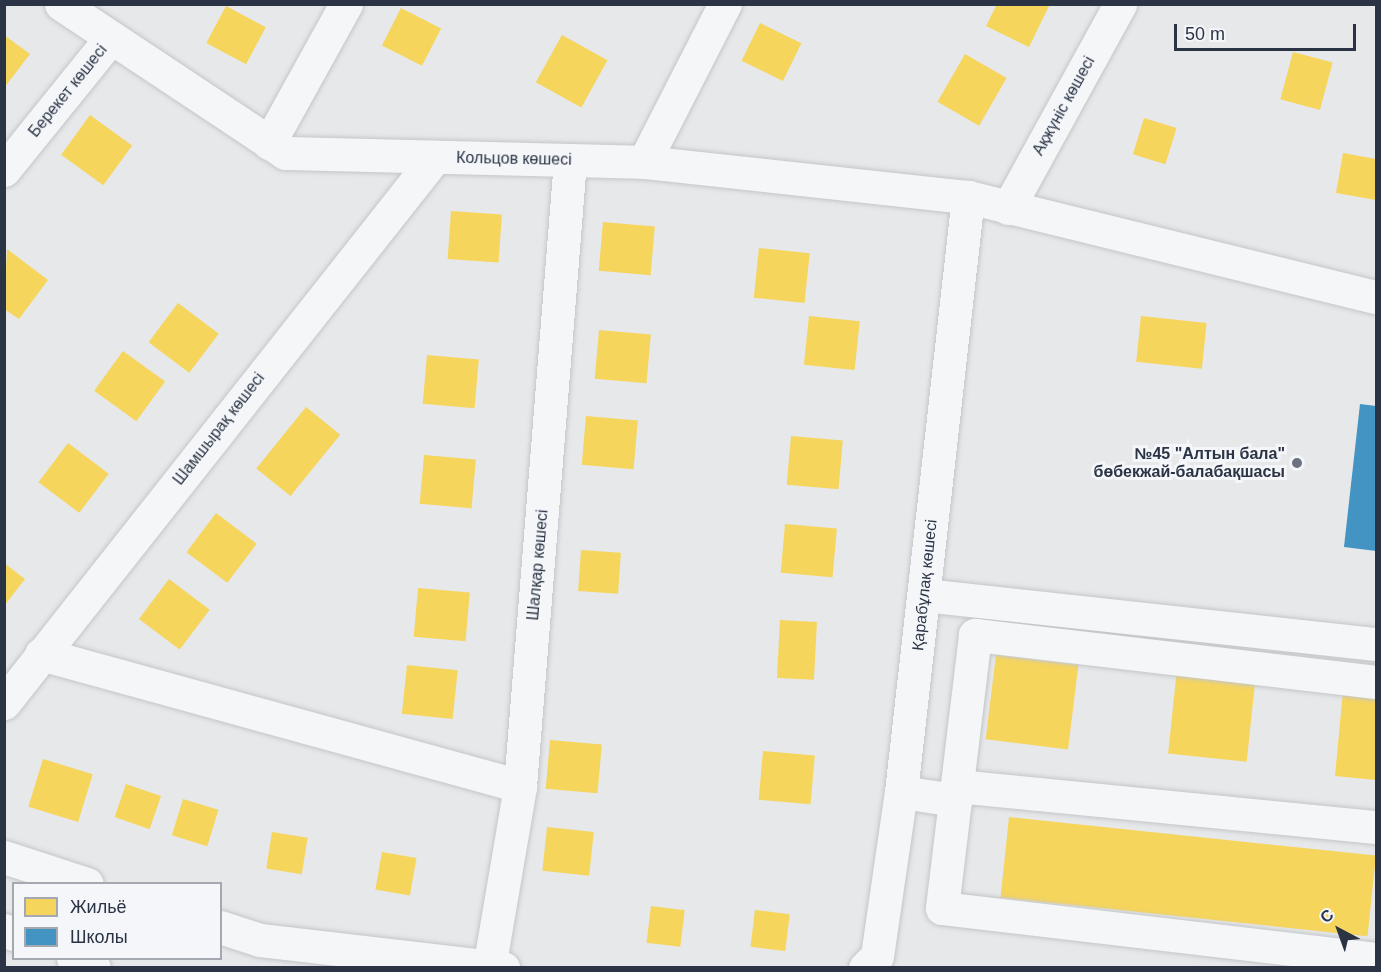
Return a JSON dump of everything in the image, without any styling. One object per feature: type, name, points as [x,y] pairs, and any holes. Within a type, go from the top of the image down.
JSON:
[{"type":"street","name":"Кольцов көшесі","points":[[61,4],[109,40],[285,153],[644,162],[968,197],[1377,297]]},
{"type":"street","points":[[269,143],[346,4]]},
{"type":"street","points":[[644,162],[725,4]]},
{"type":"street","name":"Ақжүніс көшесі","points":[[1008,208],[1120,4]]},
{"type":"street","name":"Берекет көшесі","points":[[4,170],[109,40]]},
{"type":"street","name":"Шамшырақ көшесі","points":[[4,703],[435,157]]},
{"type":"street","name":"Шалқар көшесі","points":[[494,967],[520,786],[570,160]]},
{"type":"street","name":"Қарабұлақ көшесі","points":[[873,964],[901,792],[968,197]]},
{"type":"street","points":[[924,595],[1377,644]]},
{"type":"street","points":[[1377,682],[975,634],[942,908],[1377,959]]},
{"type":"street","points":[[41,654],[520,786]]},
{"type":"street","points":[[901,792],[956,793],[1377,827]]},
{"type":"street","points":[[4,857],[81,882]]},
{"type":"street","points":[[222,928],[260,940],[494,967]]},
{"type":"street","points":[[77,960],[94,968]]},
{"type":"building: Жильё","points":[[997,4],[1050,4],[1029,47],[986,26]]},
{"type":"building: Жильё","points":[[226,6],[266,27],[246,64],[206,43]]},
{"type":"building: Жильё","points":[[401,8],[441,28],[422,66],[382,45]]},
{"type":"building: Жильё","points":[[760,23],[801,43],[783,81],[742,61]]},
{"type":"building: Жильё","points":[[4,35],[30,54],[4,88]]},
{"type":"building: Жильё","points":[[562,35],[607,60],[581,107],[536,82]]},
{"type":"building: Жильё","points":[[1293,52],[1333,63],[1320,110],[1280,99]]},
{"type":"building: Жильё","points":[[965,54],[1007,78],[979,126],[938,102]]},
{"type":"building: Жильё","points":[[90,115],[132,146],[103,185],[61,155]]},
{"type":"building: Жильё","points":[[1144,118],[1177,128],[1165,164],[1133,154]]},
{"type":"building: Жильё","points":[[1343,153],[1376,159],[1376,200],[1336,193]]},
{"type":"building: Жильё","points":[[451,211],[502,215],[499,262],[448,259]]},
{"type":"building: Жильё","points":[[603,222],[655,227],[651,275],[599,271]]},
{"type":"building: Жильё","points":[[759,248],[810,253],[804,303],[754,298]]},
{"type":"building: Жильё","points":[[7,249],[48,280],[19,319],[4,309]]},
{"type":"building: Жильё","points":[[178,303],[219,334],[189,373],[149,342]]},
{"type":"building: Жильё","points":[[809,316],[860,321],[855,370],[804,365]]},
{"type":"building: Жильё","points":[[1141,316],[1207,323],[1202,369],[1136,362]]},
{"type":"building: Жильё","points":[[599,330],[651,335],[647,383],[595,379]]},
{"type":"building: Жильё","points":[[123,351],[165,382],[136,421],[94,391]]},
{"type":"building: Жильё","points":[[427,355],[479,360],[475,408],[423,404]]},
{"type":"building: Жильё","points":[[306,407],[340,435],[290,496],[256,468]]},
{"type":"building: Жильё","points":[[586,416],[638,421],[634,469],[582,465]]},
{"type":"building: Жильё","points":[[791,436],[843,441],[839,489],[787,485]]},
{"type":"building: Жильё","points":[[68,443],[109,474],[79,513],[39,482]]},
{"type":"building: Жильё","points":[[424,455],[476,460],[472,508],[420,504]]},
{"type":"building: Жильё","points":[[216,513],[257,544],[227,583],[187,552]]},
{"type":"building: Жильё","points":[[785,524],[837,529],[833,577],[781,573]]},
{"type":"building: Жильё","points":[[581,550],[621,553],[618,594],[578,591]]},
{"type":"building: Жильё","points":[[4,563],[25,579],[4,606]]},
{"type":"building: Жильё","points":[[169,579],[210,610],[180,650],[139,619]]},
{"type":"building: Жильё","points":[[418,588],[470,593],[466,641],[414,637]]},
{"type":"building: Жильё","points":[[780,620],[817,622],[814,680],[777,678]]},
{"type":"building: Жильё","points":[[996,655],[1078,665],[1068,749],[986,739]]},
{"type":"building: Жильё","points":[[407,665],[458,670],[453,719],[402,714]]},
{"type":"building: Жильё","points":[[1177,669],[1256,677],[1247,762],[1168,754]]},
{"type":"building: Жильё","points":[[1343,691],[1376,694],[1376,780],[1335,776]]},
{"type":"building: Жильё","points":[[550,740],[602,745],[598,793],[546,789]]},
{"type":"building: Жильё","points":[[763,751],[815,756],[811,804],[759,800]]},
{"type":"building: Жильё","points":[[43,759],[93,774],[78,822],[28,807]]},
{"type":"building: Жильё","points":[[126,784],[161,796],[150,829],[115,817]]},
{"type":"building: Жильё","points":[[183,799],[218,810],[207,846],[172,835]]},
{"type":"building: Жильё","points":[[1009,817],[1376,856],[1368,936],[1001,898]]},
{"type":"building: Жильё","points":[[547,827],[594,832],[589,876],[542,871]]},
{"type":"building: Жильё","points":[[272,832],[308,838],[302,874],[266,869]]},
{"type":"building: Жильё","points":[[382,852],[416,858],[410,896],[375,889]]},
{"type":"building: Жильё","points":[[651,906],[685,910],[680,947],[646,943]]},
{"type":"building: Жильё","points":[[755,910],[790,914],[785,951],[750,947]]},
{"type":"building: Школы","points":[[1360,404],[1376,406],[1376,551],[1344,547]]},
{"type":"place","name":"№45 \"Алтын бала\" бөбекжай-балабақшасы","points":[[1297,463]]}]
